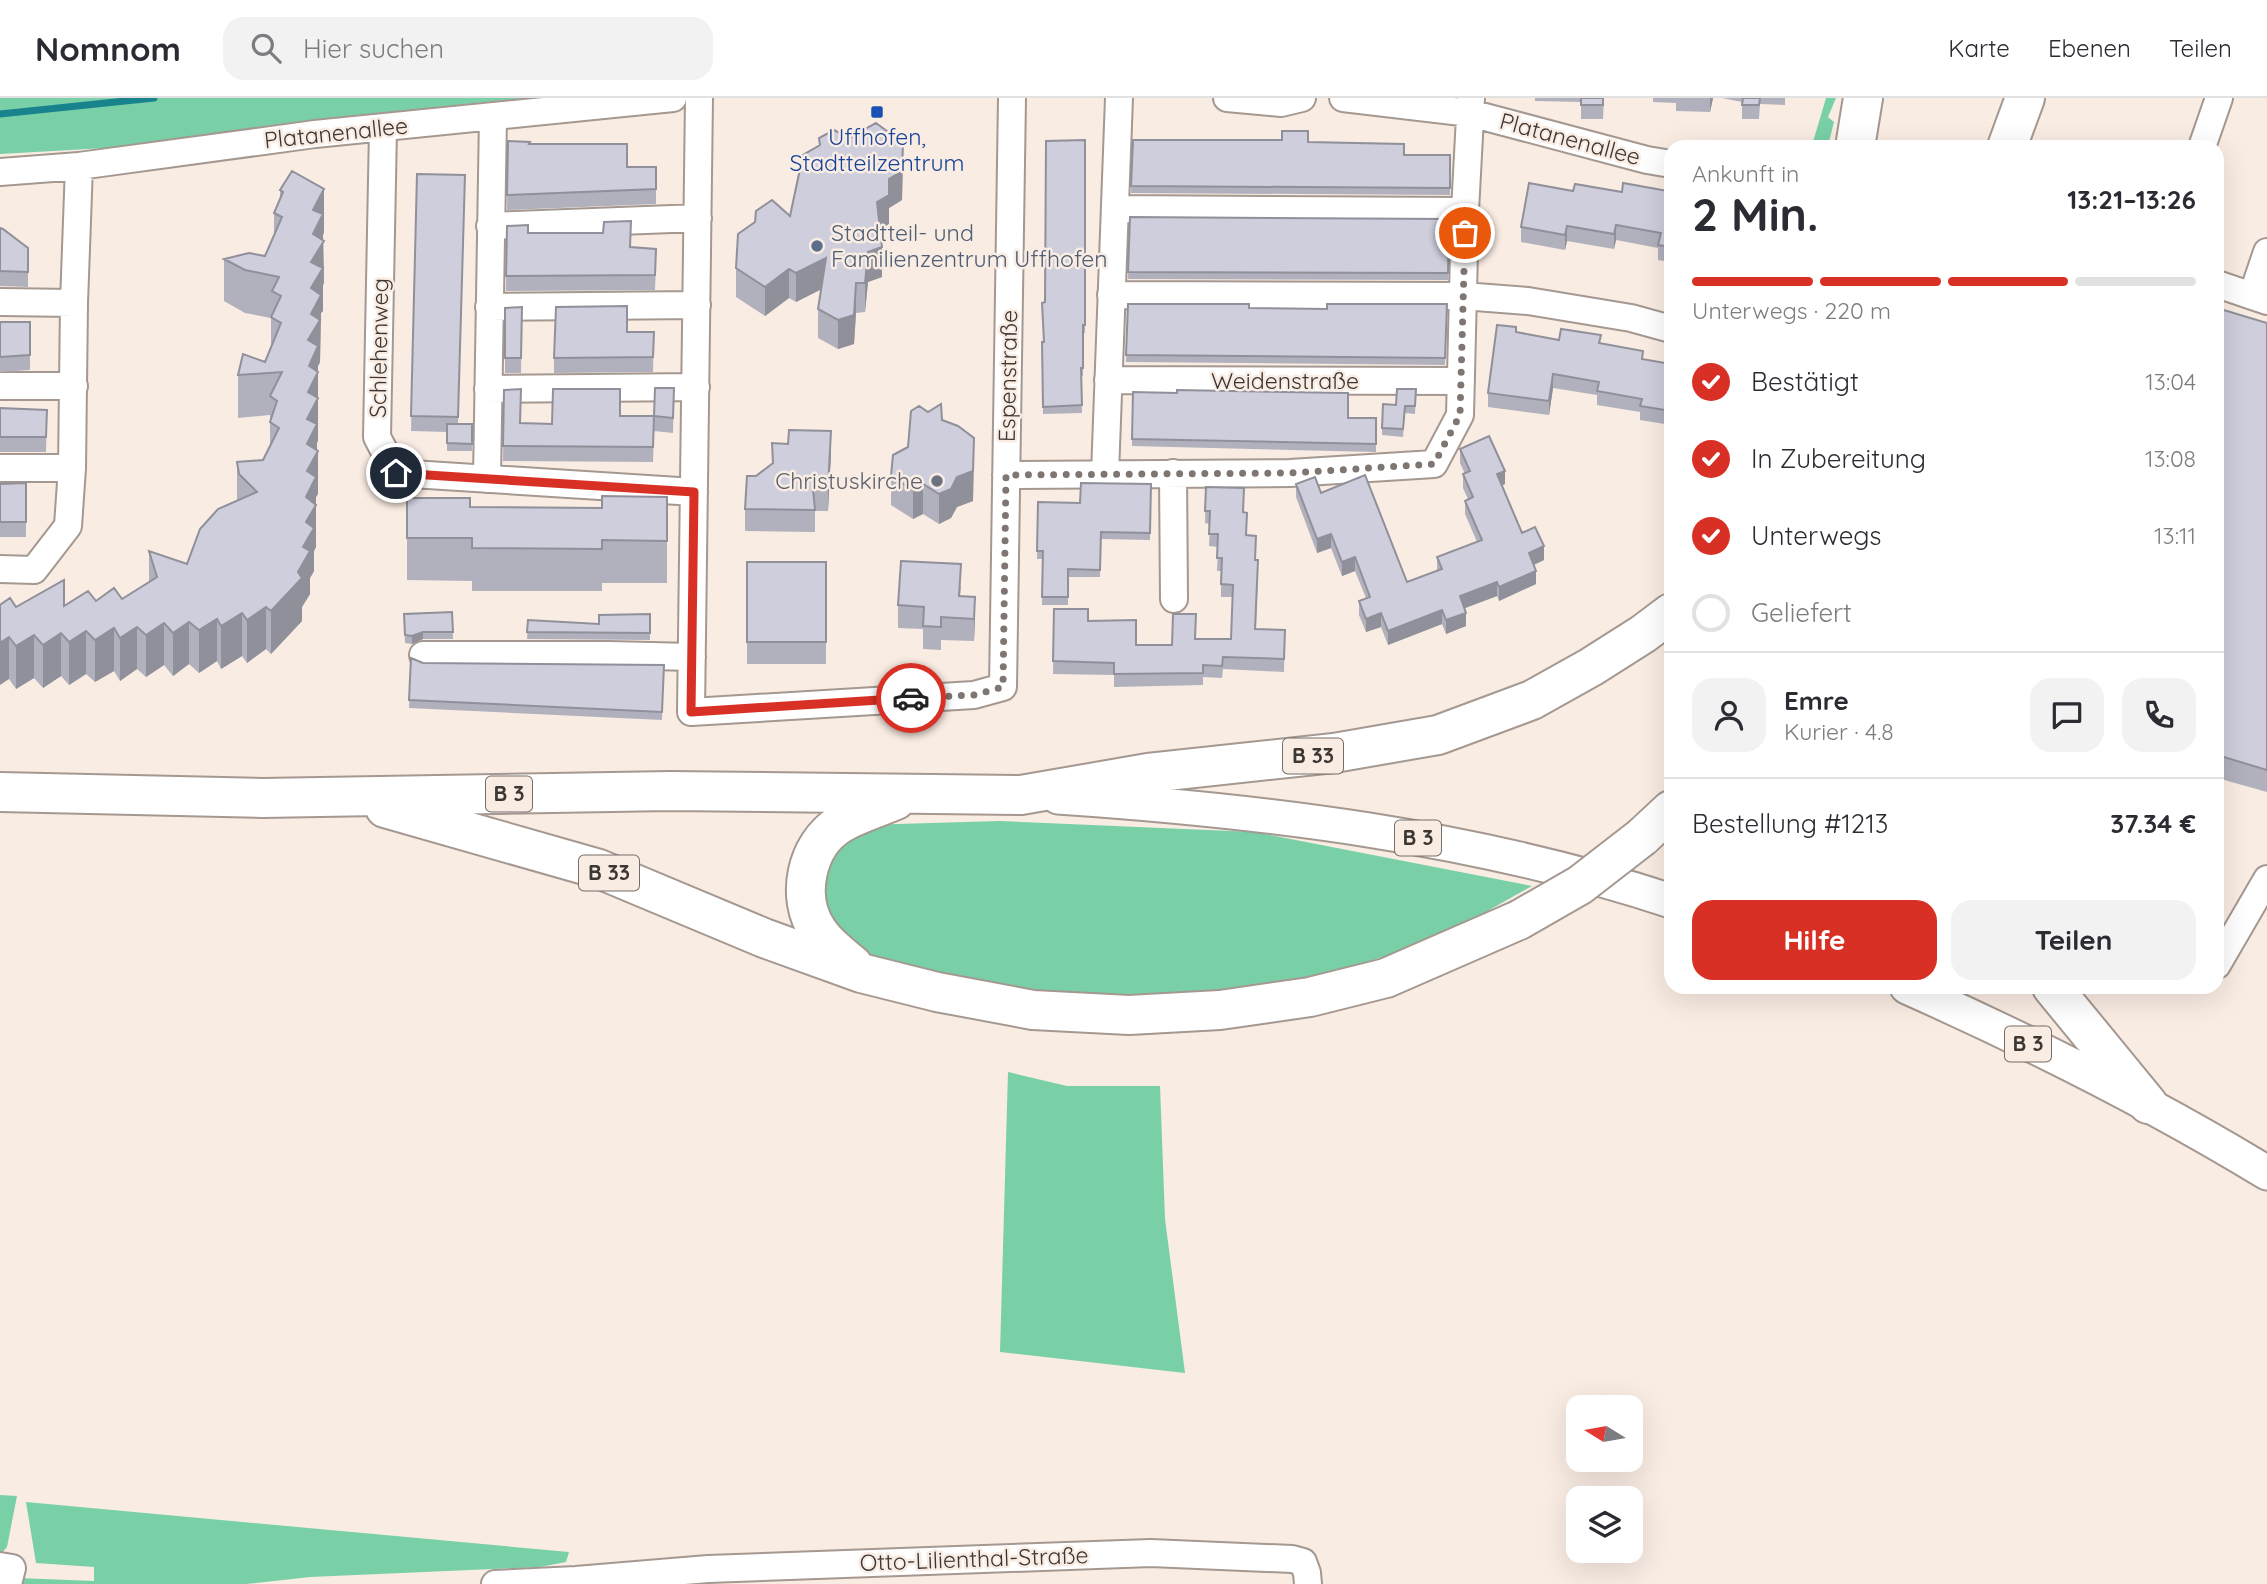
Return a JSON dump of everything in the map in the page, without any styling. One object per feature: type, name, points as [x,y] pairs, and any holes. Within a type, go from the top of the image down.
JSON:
[{"type":"highway","points":[[1856,140],[1863,98]]},
{"type":"highway","points":[[2013,140],[2037,113]]},
{"type":"highway","name":"B 33","points":[[1021,795],[1148,773],[1334,753],[1438,735],[1532,700],[1591,667],[1664,618]]},
{"type":"highway","name":"B 3","points":[[0,792],[249,798],[670,791],[1021,795]]},
{"type":"highway","points":[[861,973],[818,932],[808,912],[806,891],[809,865],[820,842],[839,825],[910,794]]},
{"type":"highway","name":"B 33","points":[[349,797],[599,869],[764,938],[861,973],[937,992],[1033,1010],[1129,1015],[1220,1010],[1310,997],[1386,978],[1520,920],[1580,885],[1664,817]]},
{"type":"highway","points":[[2058,994],[2148,1104]]},
{"type":"main road","name":"B 3","points":[[1021,795],[1159,804],[1355,827],[1519,858],[1664,899]]},
{"type":"main road","name":"B 3","points":[[1923,994],[1979,1019],[2148,1104],[2267,1173]]},
{"type":"street","name":"Platanenallee","points":[[0,172],[79,166],[315,134],[673,98]]},
{"type":"street","name":"Espenstraße","points":[[699,98],[691,712],[974,695],[1003,687],[1013,98]]},
{"type":"street","points":[[1105,474],[1119,98]]},
{"type":"street","points":[[1227,98],[1281,103],[1302,98]]},
{"type":"street","name":"Platanenallee","points":[[1343,98],[1470,106],[1664,163]]},
{"type":"street","points":[[2204,140],[2219,98]]},
{"type":"street","points":[[1006,475],[1290,473],[1434,464],[1460,415],[1470,106]]},
{"type":"street","points":[[487,479],[493,116]]},
{"type":"street","name":"Schlehenweg","points":[[383,129],[377,437],[396,473],[694,492]]},
{"type":"street","points":[[0,569],[34,570],[68,526],[72,468],[79,166]]},
{"type":"street","points":[[1115,209],[1465,211]]},
{"type":"street","points":[[491,226],[698,218]]},
{"type":"street","points":[[2224,286],[2260,298],[2267,251]]},
{"type":"street","points":[[1111,295],[1463,296],[1528,300],[1631,318],[1664,327]]},
{"type":"street","points":[[0,302],[74,303]]},
{"type":"street","points":[[489,307],[697,305]]},
{"type":"street","name":"Weidenstraße","points":[[1108,380],[1461,381]]},
{"type":"street","points":[[0,386],[74,386]]},
{"type":"street","points":[[488,389],[696,387]]},
{"type":"street","points":[[0,468],[72,468]]},
{"type":"street","points":[[1173,473],[1174,599]]},
{"type":"street","points":[[423,654],[692,657]]},
{"type":"street","points":[[2224,953],[2267,879]]},
{"type":"street","name":"Otto-Lilienthal-Straße","points":[[495,1584],[708,1569],[1151,1553],[1293,1559],[1303,1562],[1308,1584]]},
{"type":"street","points":[[0,1566],[12,1569],[8,1584]]},
{"type":"green space","points":[[0,98],[528,98],[124,147],[0,154]]},
{"type":"green space","points":[[1826,98],[1836,98],[1828,117],[1834,122],[1830,140],[1814,140]]},
{"type":"green space","points":[[1000,821],[1254,832],[1532,886],[1475,918],[1392,954],[1281,989],[1162,999],[1025,997],[856,952],[826,931],[815,871],[863,825]]},
{"type":"green space","points":[[1008,1072],[1067,1086],[1160,1086],[1165,1219],[1185,1373],[1000,1352]]},
{"type":"green space","points":[[0,1495],[17,1496],[7,1547],[0,1555]]},
{"type":"green space","points":[[26,1502],[569,1552],[566,1562],[540,1567],[310,1577],[246,1584],[17,1584],[18,1578],[94,1581],[94,1567],[36,1563]]},
{"type":"building","points":[[1581,98],[1603,98],[1603,105],[1581,105]]},
{"type":"building","points":[[1743,98],[1760,98],[1759,105],[1742,105]]},
{"type":"building","name":"Stadtteil- und Familienzentrum Uffhofen","points":[[876,123],[903,143],[902,171],[889,179],[889,195],[877,202],[882,247],[868,252],[865,283],[856,283],[854,315],[838,320],[818,309],[826,258],[796,273],[789,269],[765,287],[736,268],[738,234],[755,222],[756,211],[772,200],[790,216],[803,155],[820,145],[819,138],[834,130],[849,138]]},
{"type":"building","points":[[1282,131],[1308,131],[1308,142],[1404,144],[1404,155],[1450,155],[1450,188],[1131,186],[1133,140],[1282,140]]},
{"type":"building","points":[[1085,140],[1082,405],[1043,407],[1042,303],[1045,302],[1046,141]]},
{"type":"building","points":[[508,141],[530,142],[529,144],[627,144],[627,167],[656,167],[656,189],[507,195]]},
{"type":"building","points":[[292,171],[324,189],[313,210],[323,214],[313,234],[324,241],[311,262],[323,268],[311,288],[321,295],[311,314],[320,320],[308,340],[318,346],[309,366],[318,372],[308,392],[318,398],[307,419],[317,424],[307,444],[318,451],[307,471],[316,477],[306,497],[316,505],[306,522],[314,528],[303,547],[310,551],[298,572],[302,578],[271,611],[266,607],[247,620],[242,613],[221,626],[217,619],[199,630],[189,622],[173,633],[164,623],[146,635],[137,627],[120,638],[114,628],[95,640],[86,631],[69,642],[61,633],[43,645],[34,635],[16,646],[9,637],[0,643],[0,605],[10,598],[16,607],[64,580],[64,606],[88,591],[96,601],[114,588],[122,599],[157,577],[149,551],[187,564],[200,529],[218,509],[257,492],[239,474],[237,462],[263,460],[279,428],[270,422],[277,401],[270,396],[282,372],[238,375],[243,354],[265,362],[281,323],[271,317],[281,296],[272,291],[279,277],[245,270],[224,259],[249,253],[265,256],[282,217],[274,213],[283,192],[280,190]]},
{"type":"building","points":[[417,174],[465,175],[458,417],[411,416]]},
{"type":"building","points":[[1529,183],[1573,191],[1575,184],[1622,192],[1623,183],[1664,190],[1664,246],[1658,245],[1661,233],[1616,225],[1614,234],[1567,226],[1565,235],[1521,227]]},
{"type":"building","points":[[1130,217],[1449,219],[1448,273],[1128,272]]},
{"type":"building","points":[[631,221],[630,247],[656,249],[655,275],[506,276],[507,226],[528,225],[528,233],[603,233],[604,222]]},
{"type":"building","points":[[0,228],[28,248],[28,272],[0,271]]},
{"type":"building","points":[[1128,304],[1249,304],[1249,308],[1327,309],[1327,304],[1447,304],[1445,358],[1126,355]]},
{"type":"building","points":[[627,306],[627,332],[654,332],[653,357],[554,358],[556,307]]},
{"type":"building","points":[[522,307],[521,358],[505,358],[505,308]]},
{"type":"building","points":[[2224,310],[2267,323],[2267,770],[2224,757]]},
{"type":"building","points":[[0,322],[30,322],[30,355],[0,357]]},
{"type":"building","points":[[1497,325],[1516,327],[1516,332],[1559,340],[1561,329],[1601,335],[1599,343],[1643,351],[1642,359],[1664,363],[1664,410],[1640,406],[1642,399],[1597,391],[1599,382],[1553,374],[1549,401],[1488,393]]},
{"type":"building","points":[[655,388],[674,388],[673,418],[654,416]]},
{"type":"building","points":[[521,389],[520,423],[552,424],[553,389],[620,389],[620,416],[654,416],[653,447],[503,446],[504,390]]},
{"type":"building","points":[[1397,389],[1416,389],[1415,406],[1405,406],[1403,429],[1382,428],[1383,404],[1396,405]]},
{"type":"building","points":[[1177,390],[1348,393],[1348,418],[1376,418],[1376,444],[1132,439],[1133,392],[1177,393]]},
{"type":"building","points":[[941,404],[942,420],[958,426],[974,438],[973,471],[957,477],[951,489],[939,494],[923,484],[913,490],[891,476],[893,455],[908,447],[911,411],[919,406],[928,412]]},
{"type":"building","points":[[0,408],[47,410],[46,437],[0,437]]},
{"type":"building","points":[[447,424],[472,424],[472,444],[447,443]]},
{"type":"building","points":[[789,430],[831,431],[828,488],[813,489],[815,510],[745,509],[747,476],[756,476],[773,463],[772,443],[788,444]]},
{"type":"building","points":[[1489,436],[1505,471],[1497,474],[1522,533],[1535,527],[1544,546],[1529,553],[1536,571],[1499,587],[1497,582],[1460,596],[1466,613],[1446,620],[1442,610],[1388,631],[1381,613],[1366,619],[1359,601],[1370,597],[1355,557],[1342,562],[1331,534],[1317,539],[1296,484],[1315,477],[1321,493],[1365,475],[1407,582],[1442,569],[1437,557],[1482,540],[1465,501],[1473,497],[1463,474],[1470,471],[1460,449]]},
{"type":"building","points":[[26,483],[26,522],[0,522],[0,484]]},
{"type":"building","points":[[1081,483],[1151,484],[1150,533],[1101,532],[1100,570],[1068,569],[1068,597],[1042,597],[1043,551],[1037,551],[1038,502],[1080,503]]},
{"type":"building","points":[[1206,487],[1244,488],[1246,535],[1256,536],[1255,560],[1258,560],[1255,629],[1285,630],[1284,659],[1223,657],[1222,666],[1203,665],[1203,673],[1114,674],[1114,663],[1053,661],[1054,609],[1088,609],[1088,621],[1136,620],[1136,645],[1172,645],[1173,614],[1196,614],[1195,639],[1231,639],[1233,585],[1221,584],[1222,558],[1217,558],[1218,534],[1209,534],[1210,511],[1205,511]]},
{"type":"building","points":[[602,496],[667,497],[667,541],[602,540],[602,549],[472,548],[472,538],[407,538],[407,498],[470,498],[470,507],[602,508]]},
{"type":"building","points":[[901,561],[961,564],[959,596],[975,597],[974,619],[941,617],[941,627],[923,626],[924,607],[898,605]]},
{"type":"building","points":[[747,562],[826,562],[826,642],[747,642]]},
{"type":"building","points":[[452,612],[453,632],[405,635],[404,614]]},
{"type":"building","points":[[650,614],[650,633],[527,632],[528,620],[599,624],[599,615]]},
{"type":"building","points":[[411,658],[423,663],[664,665],[662,712],[409,700]]},
{"type":"waterway","points":[[0,114],[154,98]]},
{"type":"way so far","points":[[911,698],[974,695],[1003,687],[1006,475],[1290,473],[1434,464],[1460,415],[1465,233]]},
{"type":"place","name":"Uffhofen, Stadtteilzentrum","points":[[877,112]]},
{"type":"place","name":"Stadtteil- und Familienzentrum Uffhofen","points":[[817,246]]},
{"type":"place","name":"Christuskirche","points":[[937,481]]},
{"type":"route","points":[[396,473],[694,492],[691,712],[911,698]]}]
